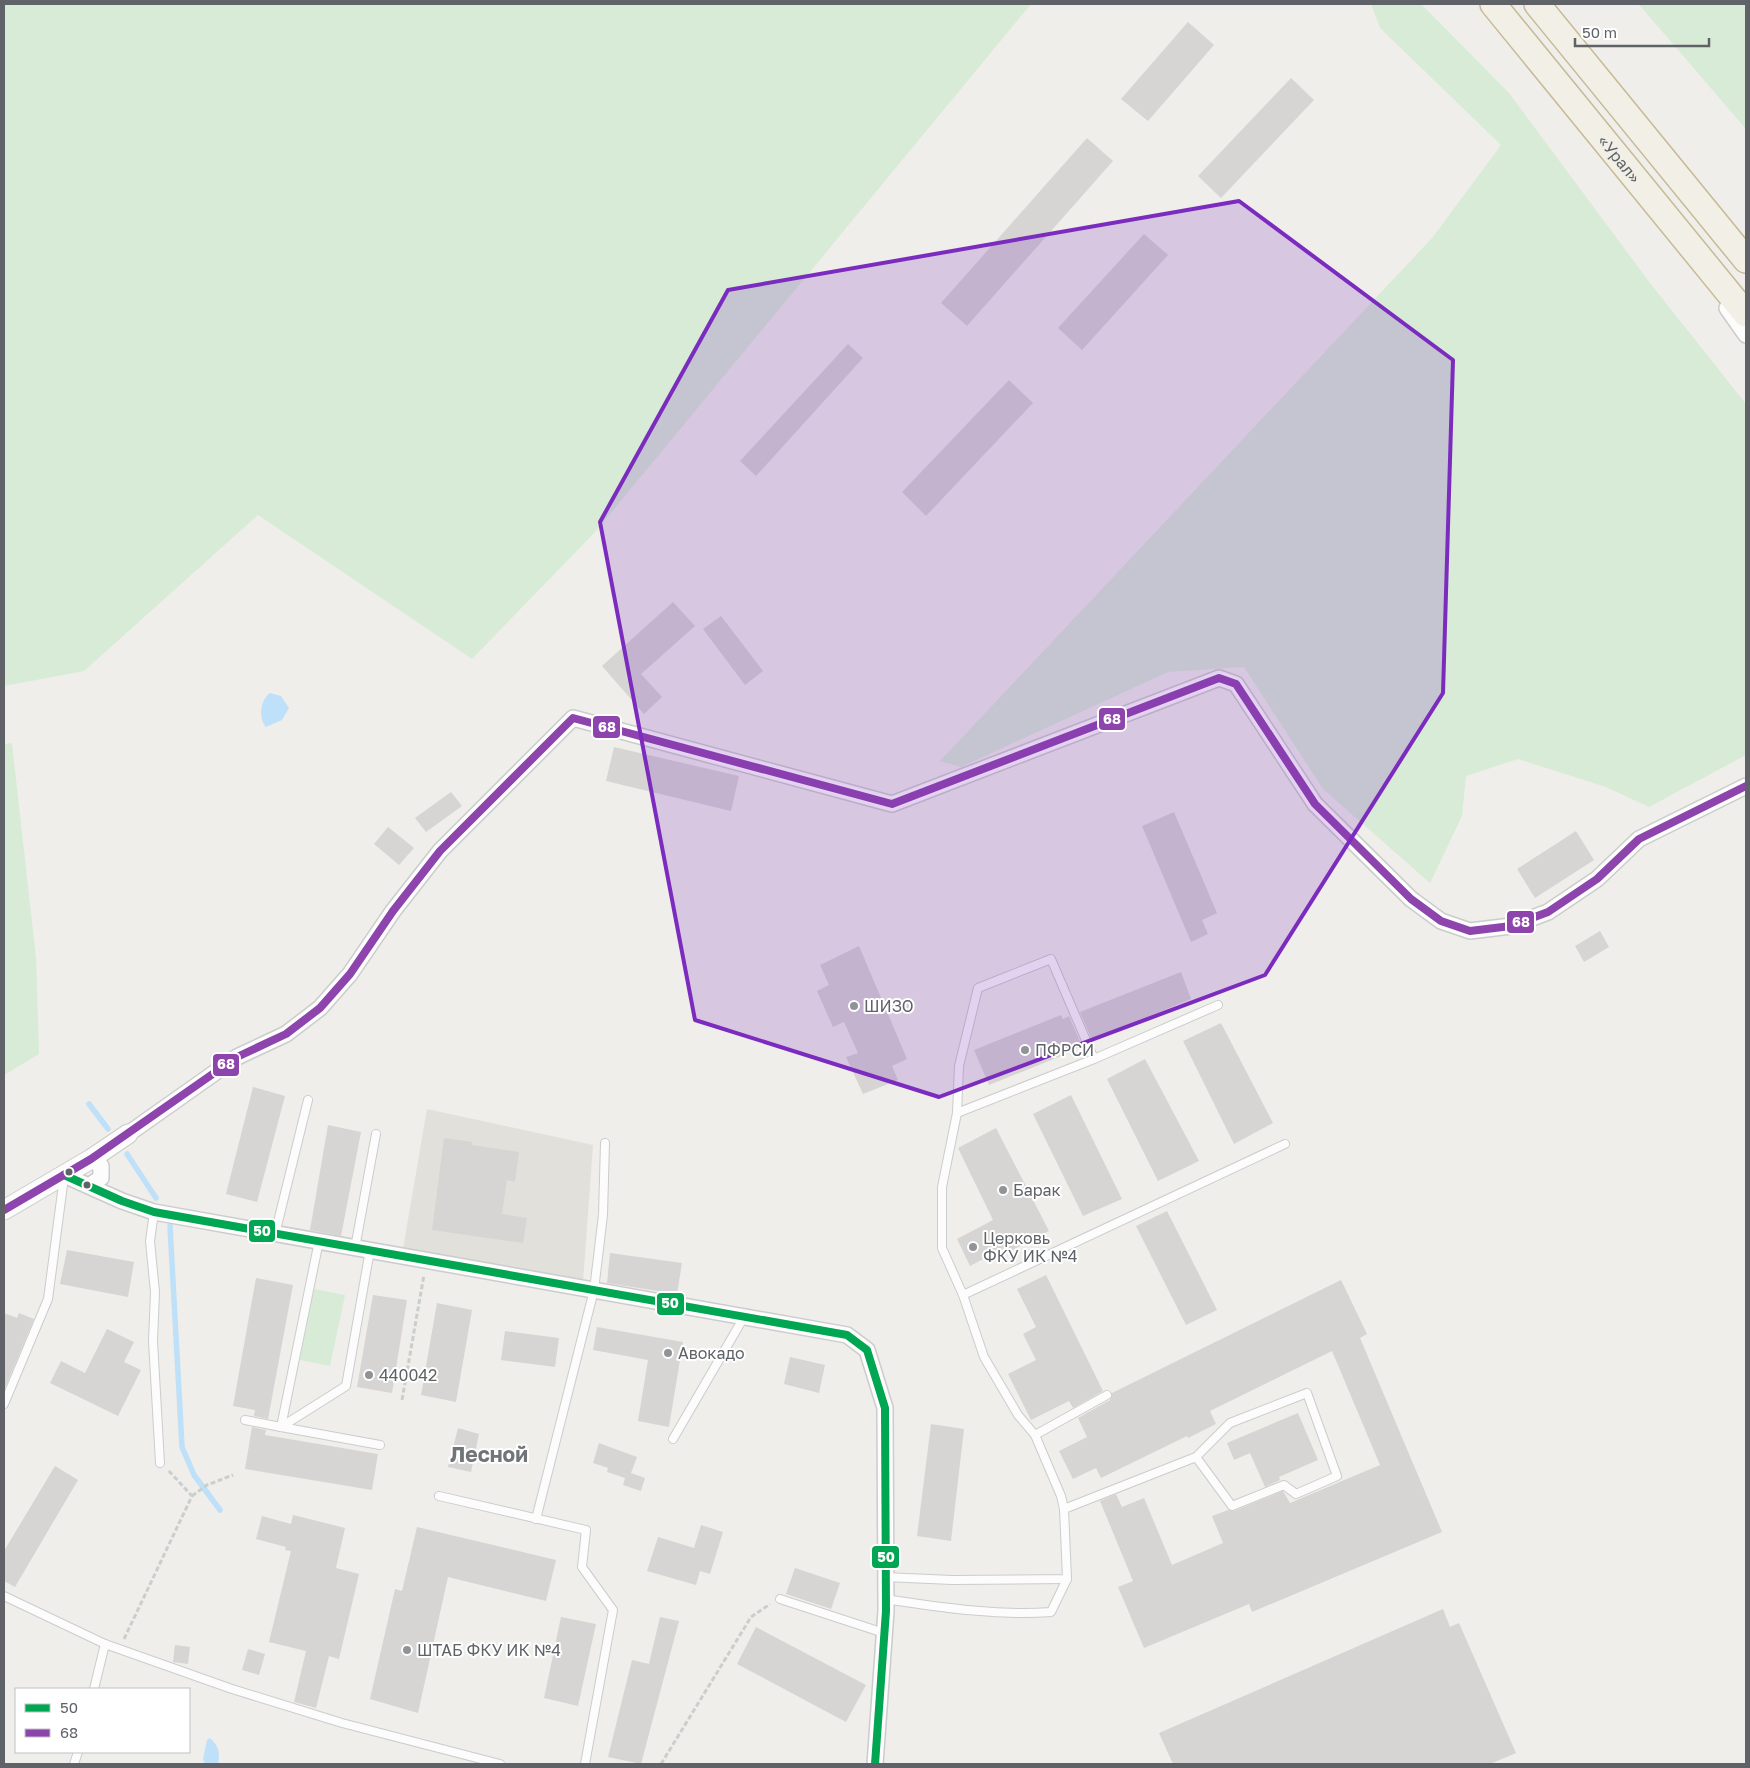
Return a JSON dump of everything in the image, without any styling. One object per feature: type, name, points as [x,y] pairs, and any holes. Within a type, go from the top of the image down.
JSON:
[{"type":"highway","name":"«Урал»","points":[[1493,4],[1746,314]]},
{"type":"highway","points":[[1537,4],[1746,260]]},
{"type":"street","points":[[1633,176],[1746,334]]},
{"type":"street","points":[[4,1210],[91,1159],[237,1057],[286,1034],[320,1008],[350,974],[393,911],[440,851],[572,718],[892,804],[1219,678],[1236,684],[1315,804],[1411,899],[1441,920],[1470,931],[1511,926],[1548,912],[1597,879],[1639,839],[1746,786]]},
{"type":"street","points":[[90,1185],[102,1178],[101,1166],[91,1159]]},
{"type":"street","points":[[64,1175],[90,1185],[122,1201],[154,1212],[847,1335],[867,1350],[886,1408],[884,1633],[875,1764]]},
{"type":"lane","points":[[885,1599],[952,1609],[1027,1614],[1051,1612],[1067,1579],[1064,1509],[1061,1496],[1035,1435],[1018,1415],[984,1357],[963,1295],[942,1248],[942,1187],[957,1114],[959,1066],[978,988],[1051,959],[1094,1059]]},
{"type":"lane","points":[[957,1114],[1094,1059],[1218,1005]]},
{"type":"lane","points":[[275,1234],[308,1100]]},
{"type":"lane","points":[[355,1248],[376,1134]]},
{"type":"lane","points":[[536,1518],[594,1290],[603,1215],[605,1142]]},
{"type":"lane","points":[[963,1295],[1285,1144]]},
{"type":"lane","points":[[4,1404],[48,1299],[64,1175]]},
{"type":"lane","points":[[154,1212],[150,1242],[155,1292],[154,1341],[160,1463]]},
{"type":"lane","points":[[282,1426],[319,1242]]},
{"type":"lane","points":[[282,1426],[346,1386],[370,1250]]},
{"type":"lane","points":[[673,1439],[744,1317]]},
{"type":"lane","points":[[1064,1509],[1196,1457],[1230,1423],[1307,1393],[1337,1476],[1296,1494],[1284,1485],[1232,1506],[1196,1457]]},
{"type":"lane","points":[[1035,1435],[1107,1395]]},
{"type":"lane","points":[[245,1420],[380,1445]]},
{"type":"lane","points":[[439,1496],[586,1530],[582,1567],[613,1610],[585,1764]]},
{"type":"lane","points":[[884,1577],[952,1580],[1067,1579]]},
{"type":"lane","points":[[4,1596],[105,1644],[232,1689],[342,1723],[500,1764]]},
{"type":"lane","points":[[780,1600],[884,1633]]},
{"type":"lane","points":[[94,1688],[105,1644]]},
{"type":"path","points":[[402,1400],[426,1261]]},
{"type":"path","points":[[160,1463],[192,1496]]},
{"type":"path","points":[[119,1649],[192,1496],[207,1485],[233,1475]]},
{"type":"path","points":[[660,1764],[752,1618],[764,1607],[780,1600]]},
{"type":"highlighted area","points":[[1239,201],[1453,360],[1443,693],[1265,975],[939,1097],[695,1020],[600,522],[728,290]]},
{"type":"shaded area","points":[[427,1109],[593,1145],[583,1281],[403,1249]]},
{"type":"green space","points":[[4,4],[1031,4],[596,531],[472,659],[258,515],[84,671],[4,686]]},
{"type":"green space","points":[[1371,4],[1421,4],[1509,93],[1650,283],[1746,404],[1746,755],[1649,807],[1606,787],[1518,759],[1466,776],[1462,816],[1430,883],[1323,789],[1244,667],[1168,672],[961,767],[940,761],[1433,237],[1501,145],[1380,28]]},
{"type":"green space","points":[[1638,4],[1746,4],[1746,129],[1642,8]]},
{"type":"green space","points":[[12,743],[36,958],[39,1054],[4,1075],[4,744]]},
{"type":"green space","points":[[314,1289],[345,1295],[330,1366],[300,1360]]},
{"type":"water","points":[[270,693],[281,696],[289,708],[282,720],[266,727],[263,723],[261,710],[264,700]]},
{"type":"water","points":[[210,1738],[218,1750],[218,1764],[205,1764],[203,1759],[207,1740]]},
{"type":"building","points":[[1188,22],[1214,45],[1148,121],[1121,99]]},
{"type":"building","points":[[1291,78],[1314,100],[1221,198],[1198,176]]},
{"type":"building","points":[[1087,138],[1113,161],[967,326],[941,303]]},
{"type":"building","points":[[1144,234],[1168,255],[1082,350],[1058,328]]},
{"type":"building","points":[[848,344],[863,358],[756,476],[740,461]]},
{"type":"building","points":[[1009,380],[1033,403],[926,516],[902,492]]},
{"type":"building","points":[[673,602],[695,626],[641,674],[662,697],[644,714],[602,666]]},
{"type":"building","points":[[721,616],[763,671],[745,685],[703,629]]},
{"type":"building","points":[[614,747],[739,776],[731,811],[606,781]]},
{"type":"building","points":[[451,792],[462,806],[426,832],[415,818]]},
{"type":"building","points":[[1174,812],[1217,913],[1202,920],[1208,934],[1191,942],[1142,826]]},
{"type":"building","points":[[388,827],[414,848],[399,865],[374,844]]},
{"type":"building","points":[[1576,831],[1594,860],[1535,898],[1517,869]]},
{"type":"building","points":[[1600,931],[1609,947],[1584,962],[1575,946]]},
{"type":"building","name":"ШИЗО","points":[[859,946],[907,1059],[892,1066],[898,1080],[863,1094],[846,1057],[858,1053],[844,1022],[833,1027],[817,991],[829,985],[820,965]]},
{"type":"building","name":"ПФРСИ","points":[[1181,972],[1191,999],[1092,1040],[1080,1012]]},
{"type":"building","name":"ПФРСИ","points":[[1061,1015],[1063,1019],[1069,1016],[1081,1044],[1074,1047],[1076,1050],[989,1085],[974,1050]]},
{"type":"building","points":[[1221,1023],[1273,1123],[1234,1144],[1183,1041]]},
{"type":"building","points":[[1145,1059],[1199,1161],[1158,1181],[1107,1079]]},
{"type":"building","points":[[253,1087],[285,1096],[257,1202],[226,1194]]},
{"type":"building","name":"Барак","points":[[1071,1095],[1122,1199],[1083,1216],[1033,1114]]},
{"type":"building","points":[[328,1125],[361,1132],[341,1236],[310,1230]]},
{"type":"building","name":"Барак","points":[[996,1128],[1049,1231],[1008,1252],[1006,1247],[970,1266],[957,1239],[993,1220],[958,1148]]},
{"type":"building","points":[[444,1138],[472,1142],[472,1145],[519,1152],[515,1182],[507,1180],[502,1214],[527,1218],[523,1243],[432,1230]]},
{"type":"building","points":[[1167,1211],[1217,1310],[1186,1325],[1136,1226]]},
{"type":"building","points":[[67,1250],[134,1262],[128,1297],[60,1284]]},
{"type":"building","points":[[610,1253],[682,1263],[677,1294],[607,1283]]},
{"type":"building","points":[[1046,1275],[1103,1391],[1073,1408],[1069,1401],[1031,1420],[1008,1374],[1036,1360],[1023,1334],[1036,1327],[1017,1289]]},
{"type":"building","points":[[256,1278],[293,1285],[268,1419],[254,1416],[255,1410],[233,1406]]},
{"type":"building","points":[[1341,1280],[1367,1334],[1360,1338],[1442,1532],[1252,1612],[1249,1604],[1144,1648],[1118,1587],[1133,1581],[1100,1501],[1116,1494],[1122,1507],[1144,1498],[1172,1565],[1223,1543],[1212,1516],[1228,1510],[1234,1511],[1283,1491],[1290,1503],[1380,1465],[1332,1351],[1210,1411],[1216,1424],[1101,1478],[1096,1468],[1073,1479],[1059,1451],[1087,1437],[1078,1418],[1110,1400],[1112,1393]]},
{"type":"building","points":[[373,1295],[407,1300],[392,1393],[357,1387]]},
{"type":"building","points":[[437,1303],[472,1310],[456,1402],[421,1395]]},
{"type":"building","points":[[4,1313],[17,1318],[19,1313],[34,1319],[4,1390]]},
{"type":"building","points":[[597,1327],[683,1342],[669,1427],[638,1421],[648,1360],[593,1350]]},
{"type":"building","points":[[107,1329],[134,1342],[124,1362],[141,1370],[118,1416],[50,1383],[61,1361],[85,1373]]},
{"type":"building","points":[[505,1331],[559,1338],[555,1367],[501,1360]]},
{"type":"building","points":[[790,1357],[825,1365],[819,1393],[784,1384]]},
{"type":"building","points":[[1298,1413],[1318,1460],[1279,1477],[1280,1480],[1265,1487],[1250,1453],[1234,1460],[1227,1443]]},
{"type":"building","points":[[931,1424],[964,1429],[951,1541],[917,1536]]},
{"type":"building","points":[[252,1427],[266,1430],[265,1435],[378,1454],[372,1490],[245,1469]]},
{"type":"building","points":[[458,1428],[479,1434],[471,1472],[448,1467]]},
{"type":"building","points":[[599,1443],[637,1457],[631,1473],[645,1478],[641,1491],[623,1485],[625,1478],[607,1472],[608,1468],[593,1463]]},
{"type":"building","points":[[55,1466],[78,1480],[15,1587],[4,1581],[4,1551]]},
{"type":"building","points":[[293,1515],[345,1528],[336,1568],[359,1574],[339,1659],[329,1656],[316,1708],[294,1702],[306,1651],[269,1642],[291,1551],[285,1550],[286,1547],[256,1539],[262,1516],[291,1524]]},
{"type":"building","points":[[701,1525],[723,1532],[710,1574],[700,1571],[696,1585],[647,1571],[658,1537],[694,1548]]},
{"type":"building","points":[[417,1527],[556,1560],[546,1601],[448,1577],[418,1713],[370,1699],[395,1589],[402,1591]]},
{"type":"building","points":[[795,1568],[840,1583],[831,1609],[786,1594]]},
{"type":"building","points":[[1443,1609],[1450,1627],[1459,1623],[1516,1753],[1490,1764],[1173,1764],[1159,1733]]},
{"type":"building","points":[[561,1617],[596,1624],[578,1706],[544,1698]]},
{"type":"building","points":[[660,1617],[679,1621],[641,1764],[608,1757],[632,1660],[649,1664]]},
{"type":"building","points":[[756,1627],[866,1685],[846,1722],[737,1664]]},
{"type":"building","points":[[175,1645],[190,1647],[188,1664],[173,1662]]},
{"type":"building","points":[[248,1649],[265,1654],[259,1675],[242,1670]]},
{"type":"waterway","points":[[89,1104],[108,1129]]},
{"type":"waterway","points":[[127,1154],[156,1198]]},
{"type":"waterway","points":[[170,1226],[182,1447],[194,1475],[220,1510]]},
{"type":"transit line","name":"68","points":[[4,1210],[91,1159],[237,1057],[286,1034],[320,1008],[350,974],[393,911],[440,851],[573,718],[892,804],[1219,678],[1236,684],[1315,804],[1411,899],[1441,921],[1470,931],[1511,926],[1548,912],[1597,879],[1639,839],[1746,786]]},
{"type":"transit line","name":"50","points":[[64,1175],[122,1201],[154,1212],[847,1335],[867,1350],[885,1408],[886,1611],[875,1764]]},
{"type":"place","name":"ШИЗО","points":[[854,1006]]},
{"type":"place","name":"ПФРСИ","points":[[1025,1050]]},
{"type":"place","name":"Барак","points":[[1003,1190]]},
{"type":"place","name":"Церковь ФКУ ИК №4","points":[[973,1247]]},
{"type":"place","name":"Авокадо","points":[[668,1353]]},
{"type":"place","name":"440042","points":[[369,1375]]},
{"type":"place","name":"ШТАБ ФКУ ИК №4","points":[[407,1650]]},
{"type":"district","name":"Лесной","points":[[489,1454]]}]
